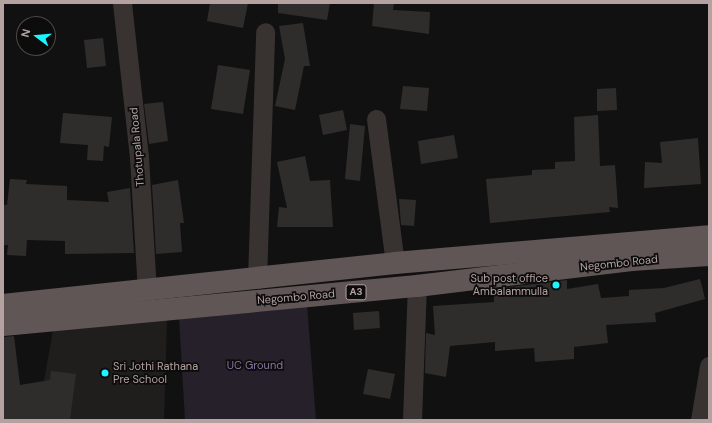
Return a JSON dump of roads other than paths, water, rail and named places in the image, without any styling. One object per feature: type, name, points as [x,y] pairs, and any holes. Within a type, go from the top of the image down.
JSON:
[{"type":"highway","name":"Negombo Road","points":[[3,306],[395,263],[709,236]]},
{"type":"highway","name":"Negombo Road","points":[[3,325],[417,286],[632,260],[709,255]]},
{"type":"street","name":"Thotupala Road","points":[[122,3],[139,157],[147,291]]},
{"type":"street","points":[[257,279],[265,32]]},
{"type":"street","points":[[376,119],[395,263]]},
{"type":"street","points":[[412,420],[417,286]]},
{"type":"street","points":[[700,420],[709,366]]},
{"type":"place","name":"Sub post office Ambalammulla","points":[[556,285]]},
{"type":"place","name":"Sri Jothi Rathana Pre School","points":[[105,373]]},
{"type":"park label","name":"UC Ground","points":[[255,365]]}]
